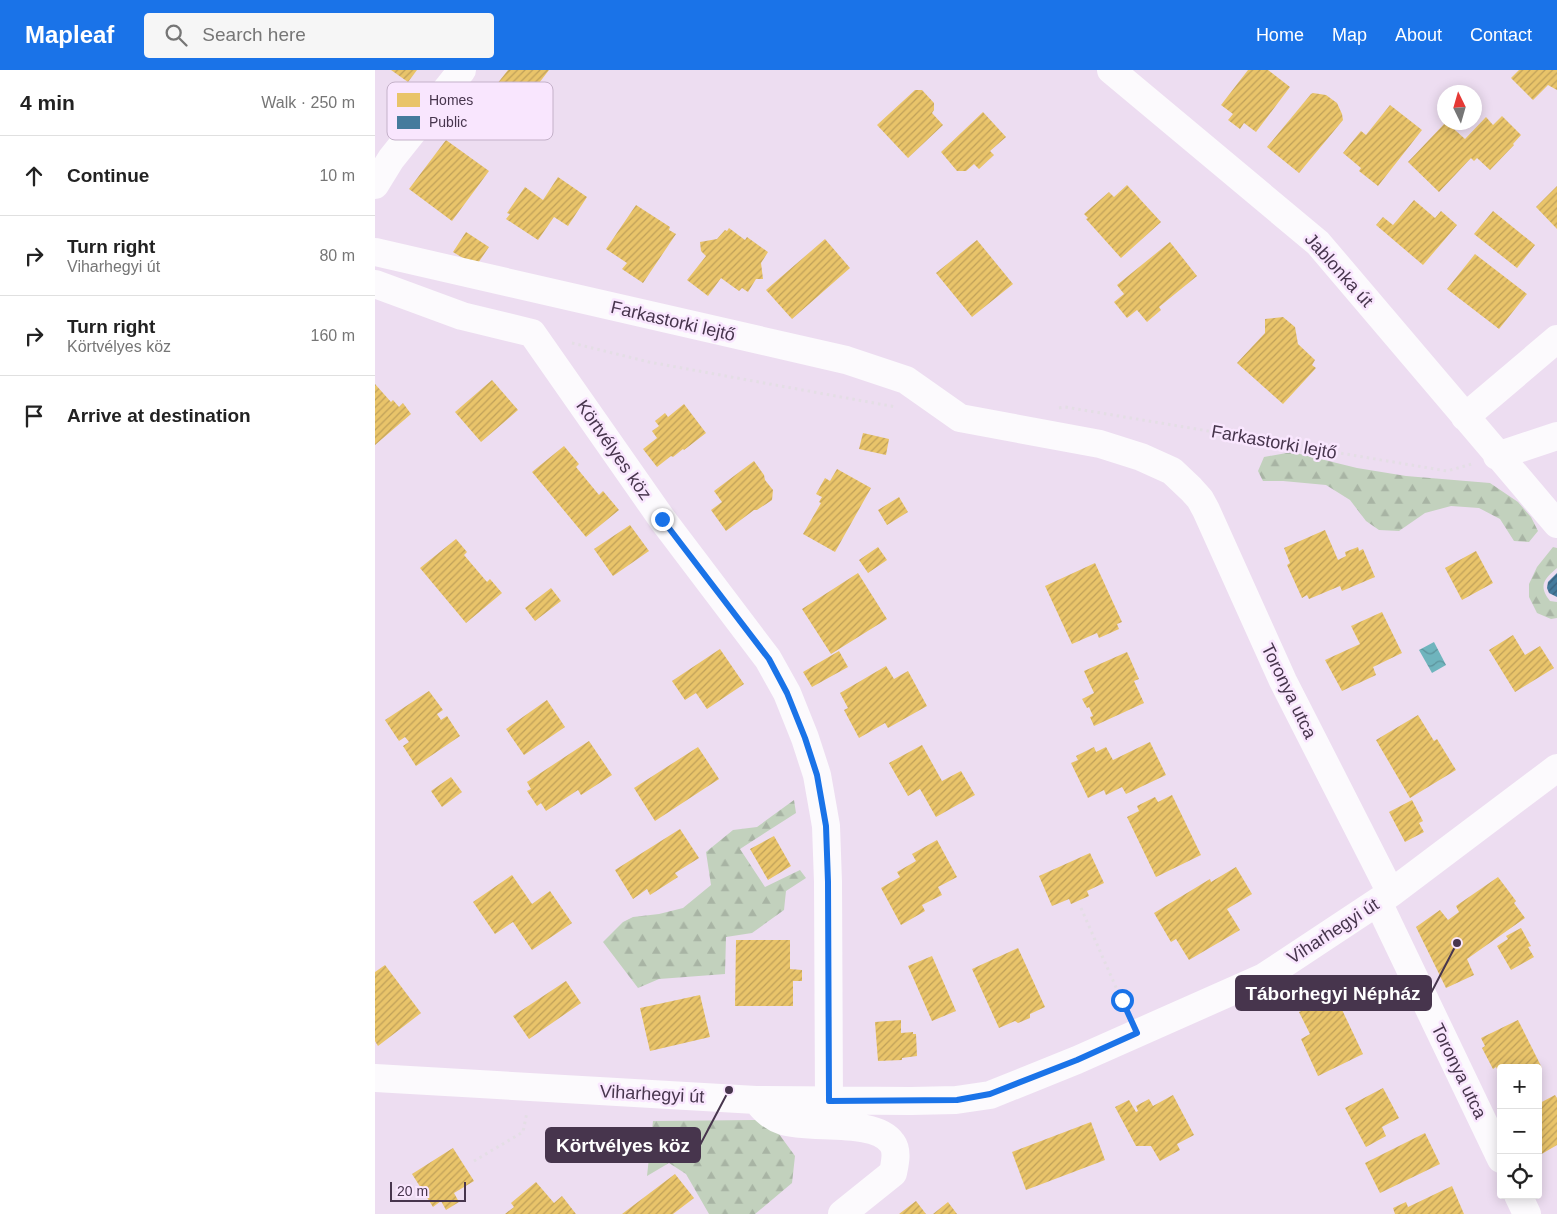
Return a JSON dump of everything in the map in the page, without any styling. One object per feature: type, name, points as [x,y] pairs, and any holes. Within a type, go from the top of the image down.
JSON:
[{"type":"street","points":[[453,82],[462,70]]},
{"type":"street","name":"Jablonka út","points":[[1111,70],[1318,243],[1497,456],[1557,524]]},
{"type":"street","points":[[375,185],[407,140]]},
{"type":"street","name":"Farkastorki lejtő","points":[[375,252],[846,360],[906,380],[959,418],[1101,444],[1141,457],[1172,471],[1191,489]]},
{"type":"street","name":"Körtvélyes köz","points":[[375,284],[462,316],[532,333],[662,519],[769,659],[787,693],[805,738],[817,775],[826,826],[829,889],[829,1101]]},
{"type":"street","points":[[1465,417],[1557,339]]},
{"type":"street","points":[[1497,456],[1557,436]]},
{"type":"street","name":"Toronya utca","points":[[1191,489],[1200,499],[1206,510],[1283,681],[1384,897],[1499,1154]]},
{"type":"street","name":"Viharhegyi út","points":[[375,1078],[756,1100],[957,1100],[990,1094],[1077,1060],[1264,977],[1384,897],[1557,768]]},
{"type":"street","points":[[756,1100],[766,1113],[784,1122],[869,1129],[884,1135],[893,1144],[896,1157],[893,1173],[842,1214]]},
{"type":"street","points":[[1520,1199],[1527,1214]]},
{"type":"path","points":[[571,342],[649,362],[903,409]]},
{"type":"path","name":"Farkastorki lejtő","points":[[1056,409],[1065,407],[1447,471],[1497,456]]},
{"type":"path","points":[[1081,908],[1137,1033]]},
{"type":"path","points":[[474,1161],[523,1132],[527,1115]]},
{"type":"green space","points":[[1292,452],[1357,468],[1406,476],[1490,483],[1518,502],[1531,517],[1538,531],[1529,542],[1514,541],[1500,519],[1479,508],[1451,506],[1425,513],[1399,531],[1379,530],[1366,521],[1350,500],[1326,485],[1263,481],[1258,471],[1264,457]]},
{"type":"green space","points":[[1553,547],[1557,548],[1557,568],[1544,583],[1546,596],[1550,601],[1557,602],[1557,618],[1551,619],[1537,613],[1529,597],[1529,584],[1537,567]]},
{"type":"green space","points":[[794,800],[796,813],[740,849],[765,887],[800,870],[806,878],[786,891],[784,910],[752,933],[726,937],[725,974],[659,979],[638,988],[603,942],[623,922],[633,917],[659,914],[683,908],[711,885],[706,852],[733,830],[757,827]]},
{"type":"green space","points":[[755,1120],[771,1123],[795,1156],[792,1183],[755,1214],[709,1214],[686,1174],[669,1163],[647,1176],[653,1121]]},
{"type":"water","points":[[1434,642],[1446,665],[1432,673],[1419,650]]},
{"type":"building: Homes","points":[[391,70],[417,70],[408,82]]},
{"type":"building: Homes","points":[[508,70],[549,70],[540,82],[499,82]]},
{"type":"building: Homes","points":[[1248,70],[1268,70],[1290,87],[1256,132],[1244,123],[1240,129],[1228,120],[1233,114],[1221,105]]},
{"type":"building: Homes","points":[[1519,70],[1557,70],[1557,90],[1548,85],[1533,100],[1511,78]]},
{"type":"building: Homes","points":[[915,90],[922,90],[934,103],[932,113],[943,125],[908,158],[877,125]]},
{"type":"building: Homes","points":[[1313,93],[1326,95],[1337,103],[1343,120],[1299,173],[1267,147]]},
{"type":"building: Homes","points":[[1390,105],[1422,130],[1378,186],[1359,171],[1361,168],[1343,153],[1361,131],[1366,135]]},
{"type":"building: Homes","points":[[983,112],[1006,137],[990,151],[994,155],[979,169],[974,164],[966,171],[957,171],[941,152]]},
{"type":"building: Homes","points":[[1502,116],[1521,135],[1490,170],[1477,158],[1474,161],[1471,158],[1439,192],[1408,162],[1438,130],[1455,130],[1465,139],[1474,130],[1482,130],[1482,121],[1486,117],[1493,125]]},
{"type":"building: Homes","points":[[446,140],[489,171],[452,221],[409,189]]},
{"type":"building: Homes","points":[[558,177],[587,197],[568,226],[554,217],[538,240],[506,219],[510,214],[507,213],[525,187],[543,200]]},
{"type":"building: Homes","points":[[1127,185],[1161,222],[1121,258],[1086,219],[1088,218],[1084,214],[1109,192],[1114,197]]},
{"type":"building: Homes","points":[[1557,186],[1557,229],[1536,207]]},
{"type":"building: Homes","points":[[1414,200],[1435,218],[1441,211],[1457,225],[1423,265],[1376,225],[1383,217],[1393,225]]},
{"type":"building: Homes","points":[[636,205],[670,227],[669,230],[676,234],[643,283],[622,269],[627,263],[606,249]]},
{"type":"building: Homes","points":[[1493,211],[1535,245],[1517,268],[1474,234]]},
{"type":"building: Homes","points":[[729,228],[745,240],[747,237],[768,252],[761,263],[763,279],[756,279],[748,292],[742,288],[739,291],[721,278],[708,296],[687,280],[706,256],[701,251],[700,242],[717,239]]},
{"type":"building: Homes","points":[[466,232],[489,247],[476,266],[453,252]]},
{"type":"building: Homes","points":[[825,239],[850,268],[792,319],[766,290]]},
{"type":"building: Homes","points":[[977,240],[1013,284],[972,317],[936,273]]},
{"type":"building: Homes","points":[[1170,242],[1197,276],[1159,307],[1161,310],[1147,322],[1137,310],[1127,318],[1114,302],[1124,294],[1117,285]]},
{"type":"building: Homes","points":[[1475,254],[1527,294],[1499,329],[1447,289]]},
{"type":"building: Homes","points":[[1283,317],[1295,327],[1298,344],[1315,360],[1312,365],[1316,368],[1283,404],[1237,363],[1265,333],[1265,319]]},
{"type":"building: Homes","points":[[492,380],[518,410],[481,442],[455,412]]},
{"type":"building: Homes","points":[[375,384],[391,402],[393,400],[399,407],[403,403],[411,414],[375,445]]},
{"type":"building: Homes","points":[[684,404],[706,433],[657,467],[643,449],[657,438],[652,431],[659,426],[655,421],[665,413],[668,417]]},
{"type":"building: Homes","points":[[863,433],[889,439],[886,455],[859,449]]},
{"type":"building: Homes","points":[[564,446],[579,464],[576,467],[599,495],[603,491],[619,510],[586,537],[532,472]]},
{"type":"building: Homes","points":[[754,461],[773,490],[772,500],[754,510],[726,531],[711,510],[722,502],[714,491]]},
{"type":"building: Homes","points":[[837,469],[871,488],[835,552],[803,534],[821,503],[819,502],[822,497],[816,494],[825,478],[830,481]]},
{"type":"building: Homes","points":[[899,497],[908,512],[887,525],[878,510]]},
{"type":"building: Homes","points":[[630,525],[649,551],[613,576],[594,549]]},
{"type":"building: Homes","points":[[1325,530],[1338,560],[1346,556],[1345,552],[1358,547],[1359,551],[1363,549],[1375,577],[1342,591],[1340,586],[1309,599],[1307,595],[1302,598],[1287,565],[1290,563],[1284,548]]},
{"type":"building: Homes","points":[[456,539],[467,552],[464,555],[487,582],[490,579],[502,593],[466,623],[420,568]]},
{"type":"building: Homes","points":[[878,547],[887,560],[868,573],[859,560]]},
{"type":"building: Homes","points":[[1476,551],[1493,583],[1462,600],[1445,568]]},
{"type":"building: Homes","points":[[1095,563],[1122,622],[1117,624],[1119,629],[1099,638],[1097,633],[1072,644],[1045,586]]},
{"type":"building: Homes","points":[[858,573],[887,619],[831,654],[802,609]]},
{"type":"building: Homes","points":[[551,588],[561,601],[535,621],[525,608]]},
{"type":"building: Homes","points":[[1382,612],[1402,653],[1373,667],[1376,675],[1342,691],[1325,660],[1360,644],[1351,626]]},
{"type":"building: Homes","points":[[1513,635],[1525,655],[1540,646],[1554,668],[1515,692],[1489,650]]},
{"type":"building: Homes","points":[[720,649],[744,684],[707,709],[696,693],[685,700],[672,681]]},
{"type":"building: Homes","points":[[839,651],[848,667],[812,687],[803,672]]},
{"type":"building: Homes","points":[[1127,652],[1139,679],[1134,681],[1144,703],[1094,726],[1090,717],[1093,716],[1089,707],[1087,708],[1082,699],[1094,693],[1084,671]]},
{"type":"building: Homes","points":[[886,666],[894,679],[908,671],[927,706],[888,728],[885,723],[859,738],[844,710],[848,708],[840,693]]},
{"type":"building: Homes","points":[[429,691],[443,710],[437,714],[441,720],[447,716],[460,736],[416,766],[403,746],[409,742],[405,737],[399,741],[385,720]]},
{"type":"building: Homes","points":[[547,700],[565,727],[524,755],[506,729]]},
{"type":"building: Homes","points":[[1418,715],[1434,741],[1437,739],[1456,770],[1410,798],[1376,740]]},
{"type":"building: Homes","points":[[589,741],[612,775],[581,795],[578,790],[546,811],[541,803],[537,806],[527,791],[531,789],[527,782]]},
{"type":"building: Homes","points":[[1150,742],[1166,775],[1126,794],[1122,787],[1106,795],[1104,790],[1088,798],[1071,763],[1078,760],[1076,756],[1094,747],[1096,752],[1106,747],[1113,760]]},
{"type":"building: Homes","points":[[922,745],[942,781],[961,771],[975,795],[936,817],[920,789],[908,796],[889,763]]},
{"type":"building: Homes","points":[[698,747],[719,779],[655,821],[634,788]]},
{"type":"building: Homes","points":[[451,777],[462,792],[442,807],[431,791]]},
{"type":"building: Homes","points":[[1172,795],[1201,855],[1156,877],[1127,817],[1139,811],[1137,806],[1155,797],[1158,802]]},
{"type":"building: Homes","points":[[1412,800],[1423,821],[1419,823],[1424,832],[1405,842],[1389,812]]},
{"type":"building: Homes","points":[[680,829],[699,858],[675,873],[678,877],[650,895],[647,889],[633,899],[615,870]]},
{"type":"building: Homes","points":[[774,836],[791,866],[768,880],[750,849]]},
{"type":"building: Homes","points":[[937,840],[957,877],[938,887],[942,895],[922,905],[925,911],[901,925],[881,888],[900,877],[897,872],[916,861],[912,854]]},
{"type":"building: Homes","points":[[1090,853],[1104,883],[1087,891],[1089,896],[1071,904],[1069,899],[1052,906],[1039,876]]},
{"type":"building: Homes","points":[[1236,867],[1252,894],[1227,909],[1240,930],[1189,960],[1176,939],[1171,942],[1154,913],[1210,879],[1211,882]]},
{"type":"building: Homes","points":[[512,875],[532,904],[550,891],[572,923],[532,950],[513,922],[495,934],[473,902]]},
{"type":"building: Homes","points":[[1498,877],[1516,901],[1514,903],[1525,918],[1467,959],[1474,975],[1446,988],[1416,927],[1440,910],[1448,920],[1459,912],[1456,906]]},
{"type":"building: Homes","points":[[1521,928],[1531,946],[1528,947],[1534,957],[1511,970],[1497,946],[1508,939],[1506,936]]},
{"type":"building: Homes","points":[[736,940],[790,940],[790,969],[802,970],[802,981],[793,981],[793,1006],[735,1006]]},
{"type":"building: Homes","points":[[1018,948],[1045,1007],[1030,1014],[1030,1018],[1018,1023],[1015,1021],[999,1028],[972,969]]},
{"type":"building: Homes","points":[[932,956],[956,1011],[932,1021],[908,966]]},
{"type":"building: Homes","points":[[385,965],[421,1013],[378,1046],[375,1041],[375,972]]},
{"type":"building: Homes","points":[[566,981],[581,1003],[529,1039],[513,1016]]},
{"type":"building: Homes","points":[[700,995],[710,1037],[650,1051],[640,1008]]},
{"type":"building: Homes","points":[[1335,995],[1363,1054],[1318,1076],[1301,1039],[1310,1034],[1299,1012]]},
{"type":"building: Homes","points":[[901,1020],[901,1033],[913,1032],[913,1034],[916,1034],[917,1056],[902,1058],[902,1060],[878,1061],[875,1022]]},
{"type":"building: Homes","points":[[1518,1020],[1540,1064],[1497,1064],[1497,1069],[1496,1067],[1493,1069],[1482,1048],[1485,1046],[1481,1038]]},
{"type":"building: Homes","points":[[1383,1088],[1399,1118],[1382,1127],[1386,1136],[1366,1147],[1345,1108]]},
{"type":"building: Homes","points":[[1173,1095],[1194,1135],[1177,1144],[1180,1150],[1160,1161],[1151,1146],[1136,1146],[1115,1107],[1129,1100],[1136,1112],[1138,1111],[1136,1106],[1149,1099],[1153,1106]]},
{"type":"building: Homes","points":[[1555,1095],[1557,1098],[1557,1145],[1542,1154],[1542,1109],[1542,1102]]},
{"type":"building: Homes","points":[[1091,1122],[1105,1160],[1026,1190],[1012,1152]]},
{"type":"building: Homes","points":[[1425,1133],[1440,1164],[1380,1193],[1365,1163]]},
{"type":"building: Homes","points":[[453,1148],[474,1181],[454,1193],[459,1202],[446,1210],[441,1201],[433,1207],[412,1174]]},
{"type":"building: Homes","points":[[675,1174],[694,1198],[673,1214],[622,1214]]},
{"type":"building: Homes","points":[[536,1182],[554,1203],[562,1196],[576,1214],[505,1214],[514,1207],[511,1203]]},
{"type":"building: Homes","points":[[1452,1186],[1464,1214],[1395,1214],[1393,1208],[1406,1202],[1408,1207]]},
{"type":"building: Homes","points":[[916,1201],[926,1214],[899,1214]]},
{"type":"building: Homes","points":[[948,1202],[957,1214],[933,1214]]},
{"type":"building: Public","points":[[1557,573],[1557,597],[1549,593],[1547,588],[1548,582]]},
{"type":"place","name":"Táborhegyi Népház","points":[[1457,943]]},
{"type":"place","name":"Körtvélyes köz","points":[[729,1090]]},
{"type":"route","points":[[662,519],[769,659],[787,693],[817,775],[826,826],[829,1101],[957,1100],[990,1094],[1077,1060],[1137,1033],[1122,1000]]}]
